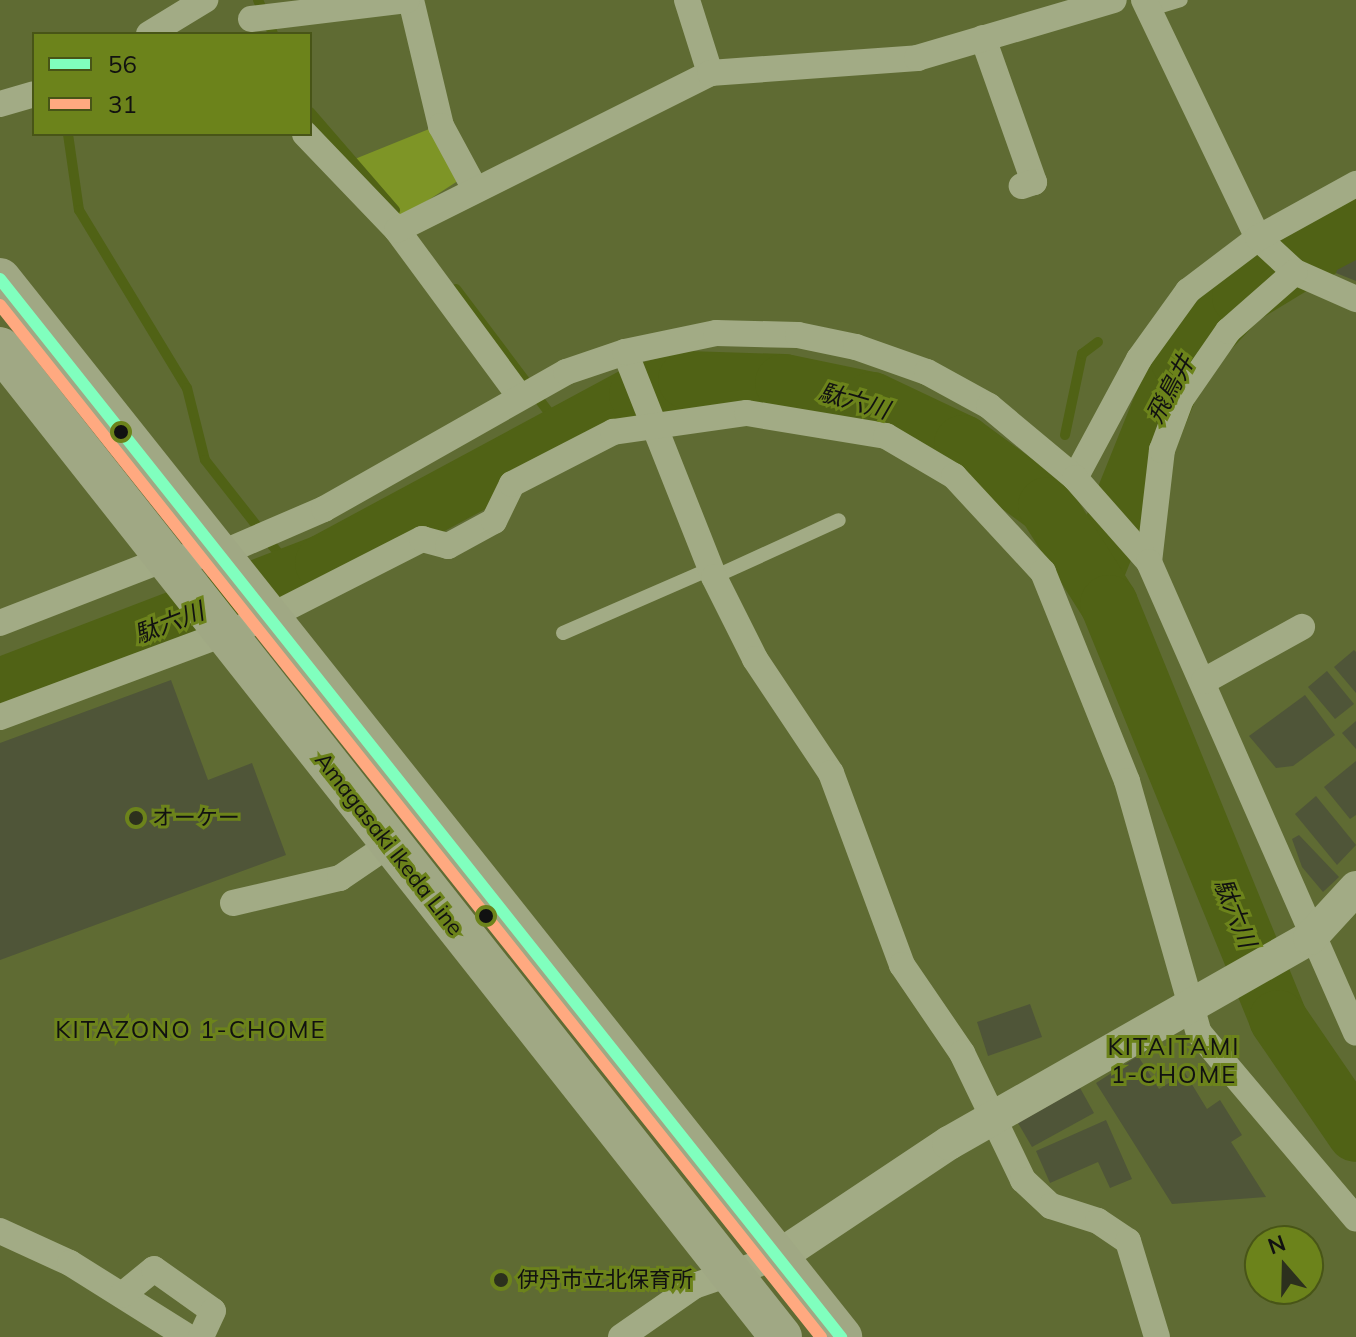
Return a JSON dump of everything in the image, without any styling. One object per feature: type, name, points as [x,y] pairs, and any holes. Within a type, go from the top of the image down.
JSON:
[{"type":"main road","name":"Amagasaki Ikeda Line","points":[[0,279],[841,1337]]},
{"type":"main road","name":"Amagasaki Ikeda Line","points":[[0,348],[781,1337]]},
{"type":"street","points":[[152,32],[205,0]]},
{"type":"street","points":[[248,18],[409,0],[441,126],[474,187]]},
{"type":"street","points":[[687,0],[710,73]]},
{"type":"street","points":[[397,230],[474,187],[710,73],[917,58],[1114,0]]},
{"type":"street","points":[[1148,5],[1264,243],[1294,271],[1356,299]]},
{"type":"street","points":[[983,38],[1032,182]]},
{"type":"street","points":[[0,104],[32,95]]},
{"type":"street","points":[[307,136],[397,230],[520,397]]},
{"type":"street","points":[[1083,487],[1161,322],[1206,275],[1264,243],[1356,184]]},
{"type":"street","points":[[1143,555],[1162,450],[1181,399],[1228,331],[1294,271]]},
{"type":"street","points":[[0,623],[165,559],[220,554],[374,486],[520,397],[625,352],[716,333],[798,335],[856,347],[927,372],[989,406],[1083,487],[1143,555],[1204,681],[1303,942],[1356,1033]]},
{"type":"street","points":[[625,352],[712,573],[755,659],[831,773],[902,965],[962,1053],[992,1123],[1034,1192],[1128,1241],[1157,1337]]},
{"type":"street","points":[[0,717],[269,617],[422,539],[448,546],[494,521],[512,484],[556,457],[653,425],[747,413],[886,436],[954,476],[1017,539],[1062,607],[1122,767],[1197,1006],[1199,1033],[1356,1219]]},
{"type":"street","points":[[1204,681],[1302,627]]},
{"type":"street","points":[[233,903],[340,878],[390,844]]},
{"type":"street","points":[[621,1337],[729,1270],[778,1257],[949,1143],[992,1123],[1303,942],[1356,888]]},
{"type":"street","points":[[0,1231],[122,1295],[188,1337]]},
{"type":"street","points":[[122,1295],[154,1269],[213,1311],[201,1337]]},
{"type":"lane","points":[[1148,5],[1181,0]]},
{"type":"lane","points":[[563,633],[839,520]]},
{"type":"green space","points":[[439,125],[464,177],[396,221],[340,165]]},
{"type":"building","points":[[1356,260],[1356,281],[1336,273],[1337,270]]},
{"type":"building","points":[[1354,650],[1356,652],[1356,693],[1334,667]]},
{"type":"building","points":[[1327,671],[1354,704],[1335,719],[1308,687]]},
{"type":"building","name":"オーケー","points":[[171,680],[208,780],[252,763],[286,855],[0,960],[0,743]]},
{"type":"building","points":[[1305,695],[1335,735],[1293,766],[1276,768],[1249,736]]},
{"type":"building","points":[[1356,721],[1356,749],[1342,733]]},
{"type":"building","points":[[1356,761],[1356,815],[1350,819],[1324,787]]},
{"type":"building","points":[[1316,796],[1356,845],[1337,865],[1295,814]]},
{"type":"building","points":[[1299,835],[1339,877],[1323,892],[1302,867],[1292,839]]},
{"type":"building","points":[[1030,1004],[1042,1037],[988,1056],[977,1022]]},
{"type":"building","points":[[1138,1056],[1159,1089],[1185,1073],[1207,1109],[1220,1100],[1242,1135],[1231,1142],[1266,1197],[1172,1204],[1096,1083]]},
{"type":"building","points":[[1080,1088],[1094,1113],[1032,1147],[1018,1123]]},
{"type":"building","points":[[1106,1120],[1132,1179],[1110,1188],[1098,1162],[1050,1183],[1036,1151]]},
{"type":"waterway","points":[[258,0],[272,32]]},
{"type":"waterway","points":[[312,114],[395,210]]},
{"type":"waterway","points":[[68,136],[79,210],[187,388],[205,460],[294,573]]},
{"type":"waterway","name":"飛鳥井","points":[[1093,577],[1180,361],[1241,297],[1356,227]]},
{"type":"waterway","points":[[456,289],[563,431]]},
{"type":"waterway","points":[[1065,435],[1082,354],[1098,342]]},
{"type":"waterway","name":"駄六川","points":[[0,687],[324,563],[638,394],[687,380],[784,383],[872,401],[963,444],[1047,506],[1109,604],[1278,1019],[1356,1133]]},
{"type":"transit line","name":"56","points":[[0,279],[841,1337]]},
{"type":"transit line","name":"31","points":[[0,305],[821,1337]]},
{"type":"place","name":"オーケー","points":[[136,818]]},
{"type":"place","name":"伊丹市立北保育所","points":[[501,1280]]},
{"type":"district","name":"KITAZONO 1-CHOME","points":[[191,1030]]},
{"type":"district","name":"KITAITAMI 1-CHOME","points":[[1174,1061]]}]
